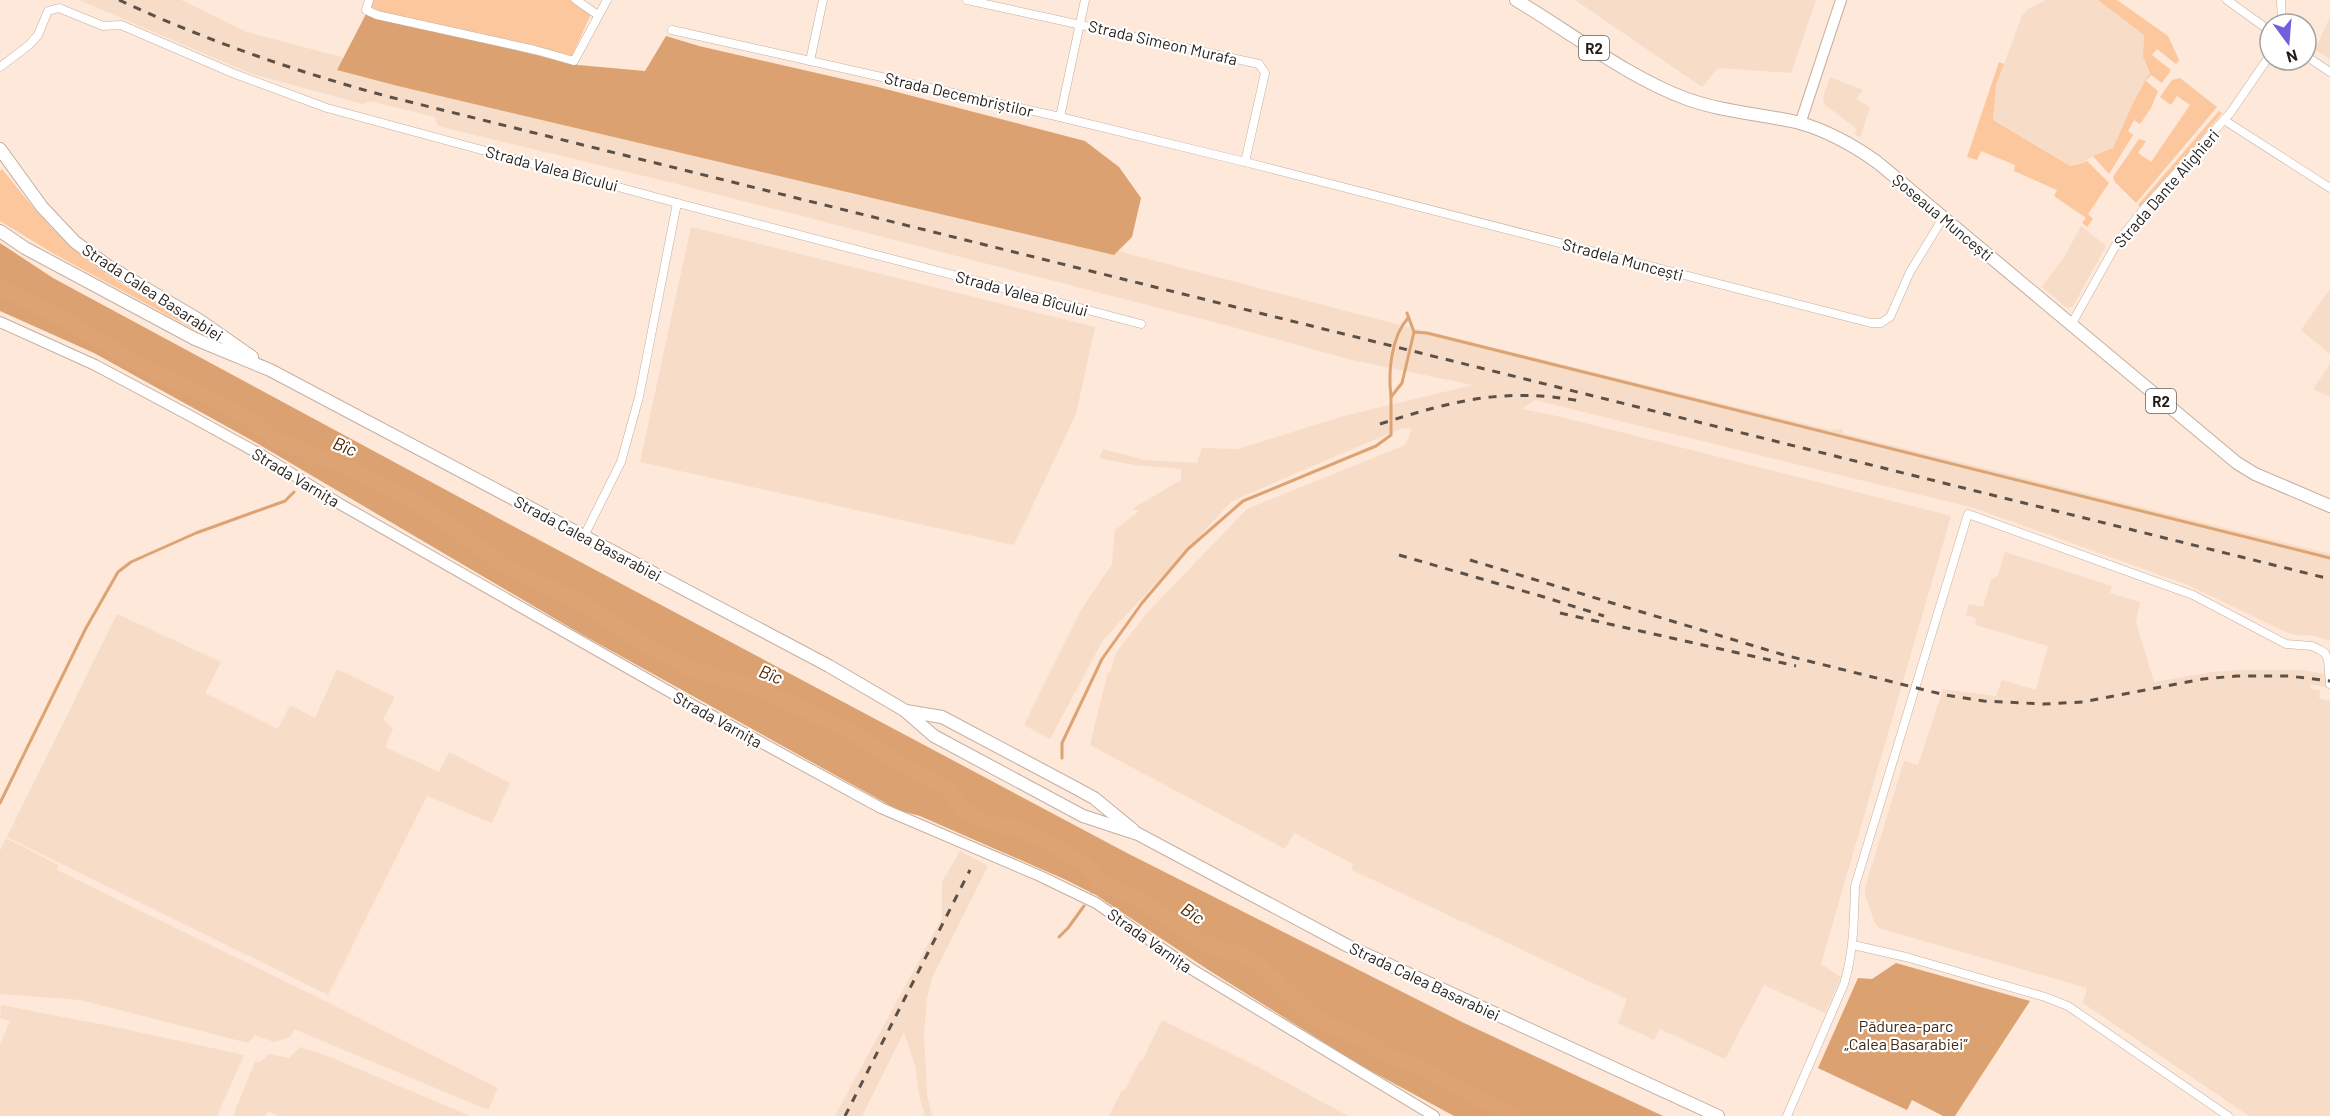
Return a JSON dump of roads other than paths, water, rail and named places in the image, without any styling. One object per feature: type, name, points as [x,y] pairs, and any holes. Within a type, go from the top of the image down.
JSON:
[{"type":"main road","name":"Șoseaua Muncești","points":[[1516,0],[1620,64],[1674,93],[1701,103],[1800,124],[1850,144],[1877,162],[2237,463],[2255,474],[2330,506]]},
{"type":"main road","name":"Strada Calea Basarabiei","points":[[0,149],[42,207],[75,242],[108,266],[199,320],[270,370]]},
{"type":"main road","name":"Strada Calea Basarabiei","points":[[0,231],[25,248],[195,339],[270,370],[829,666],[904,710],[934,736],[1083,816],[1138,834],[1348,946],[1718,1116]]},
{"type":"main road","name":"Strada Calea Basarabiei","points":[[904,710],[942,717],[1094,798],[1138,834]]},
{"type":"main road","points":[[966,753],[968,741],[977,737]]},
{"type":"main road","points":[[1083,816],[1090,808],[1094,798]]},
{"type":"street","points":[[369,0],[366,10],[377,15],[525,48],[574,62],[607,0]]},
{"type":"street","points":[[576,0],[598,15]]},
{"type":"street","points":[[810,61],[823,0]]},
{"type":"street","name":"Strada Simeon Murafa","points":[[967,0],[1259,64],[1265,73],[1245,162]]},
{"type":"street","points":[[1060,117],[1085,0]]},
{"type":"street","points":[[1800,124],[1841,0]]},
{"type":"street","points":[[2227,0],[2258,22]]},
{"type":"street","name":"Strada Valea Bîcului","points":[[0,67],[34,40],[48,11],[59,8],[104,26],[121,25],[235,74],[327,108],[677,203],[1141,324]]},
{"type":"street","name":"Strada Decembriștilor","points":[[672,30],[1060,117],[1245,162]]},
{"type":"street","name":"Strada Dante Alighieri","points":[[2071,325],[2118,243],[2143,210],[2224,120],[2258,72]]},
{"type":"street","points":[[2224,120],[2330,188]]},
{"type":"street","name":"Stradela Muncești","points":[[1245,162],[1871,323],[1881,323],[1890,317],[1910,272],[1943,218]]},
{"type":"street","points":[[584,536],[621,462],[639,397],[677,203]]},
{"type":"street","name":"Strada Varnița","points":[[0,322],[95,365],[265,457],[340,504],[691,704],[881,808],[1096,903],[1193,970],[1434,1116]]},
{"type":"street","points":[[1787,1116],[1844,984],[1853,945],[1855,886],[1968,514],[2193,595],[2286,644],[2312,646],[2325,653],[2328,660],[2330,684]]},
{"type":"street","points":[[1853,945],[1905,957],[2045,997],[2068,1006],[2228,1116]]},
{"type":"waterway","name":"Bîc","points":[[0,287],[62,318],[136,363],[222,404],[254,422],[274,439],[346,467],[403,495],[458,531],[506,567],[584,604],[646,645],[685,666],[769,693],[856,734],[887,756],[948,789],[962,809],[972,815],[985,822],[1016,828],[1051,844],[1081,862],[1092,871],[1097,879],[1115,890],[1138,899],[1203,943],[1245,956],[1257,963],[1316,1019],[1367,1042],[1388,1056],[1413,1064],[1512,1116]]},
{"type":"waterway","points":[[1407,313],[1414,332]]},
{"type":"waterway","points":[[1391,397],[1390,377],[1394,345],[1408,318]]},
{"type":"waterway","points":[[1062,758],[1062,743],[1102,659],[1142,603],[1188,549],[1243,501],[1376,446],[1391,435],[1391,397],[1402,383],[1414,332],[1427,333],[2330,558]]},
{"type":"waterway","points":[[309,464],[314,455]]},
{"type":"waterway","points":[[0,803],[86,628],[118,572],[131,562],[196,533],[285,501],[294,492]]},
{"type":"waterway","points":[[1016,828],[1037,807]]},
{"type":"waterway","points":[[1092,892],[1097,879]]},
{"type":"waterway","points":[[1059,937],[1084,906]]},
{"type":"railway","points":[[119,0],[250,54],[386,96],[2330,579]]},
{"type":"railway","points":[[1380,424],[1455,403],[1502,396],[1527,395],[1580,401]]},
{"type":"railway","points":[[1399,555],[1604,616]]},
{"type":"railway","points":[[1470,560],[1784,655],[1945,695],[1984,701],[2044,704],[2083,702],[2203,679],[2237,676],[2289,676],[2330,681]]},
{"type":"railway","points":[[1560,613],[1796,666]]},
{"type":"railway","points":[[845,1116],[970,870]]},
{"type":"park label","name":"Pădurea-parc „Calea Basarabiei”","points":[[1906,1034]]}]
